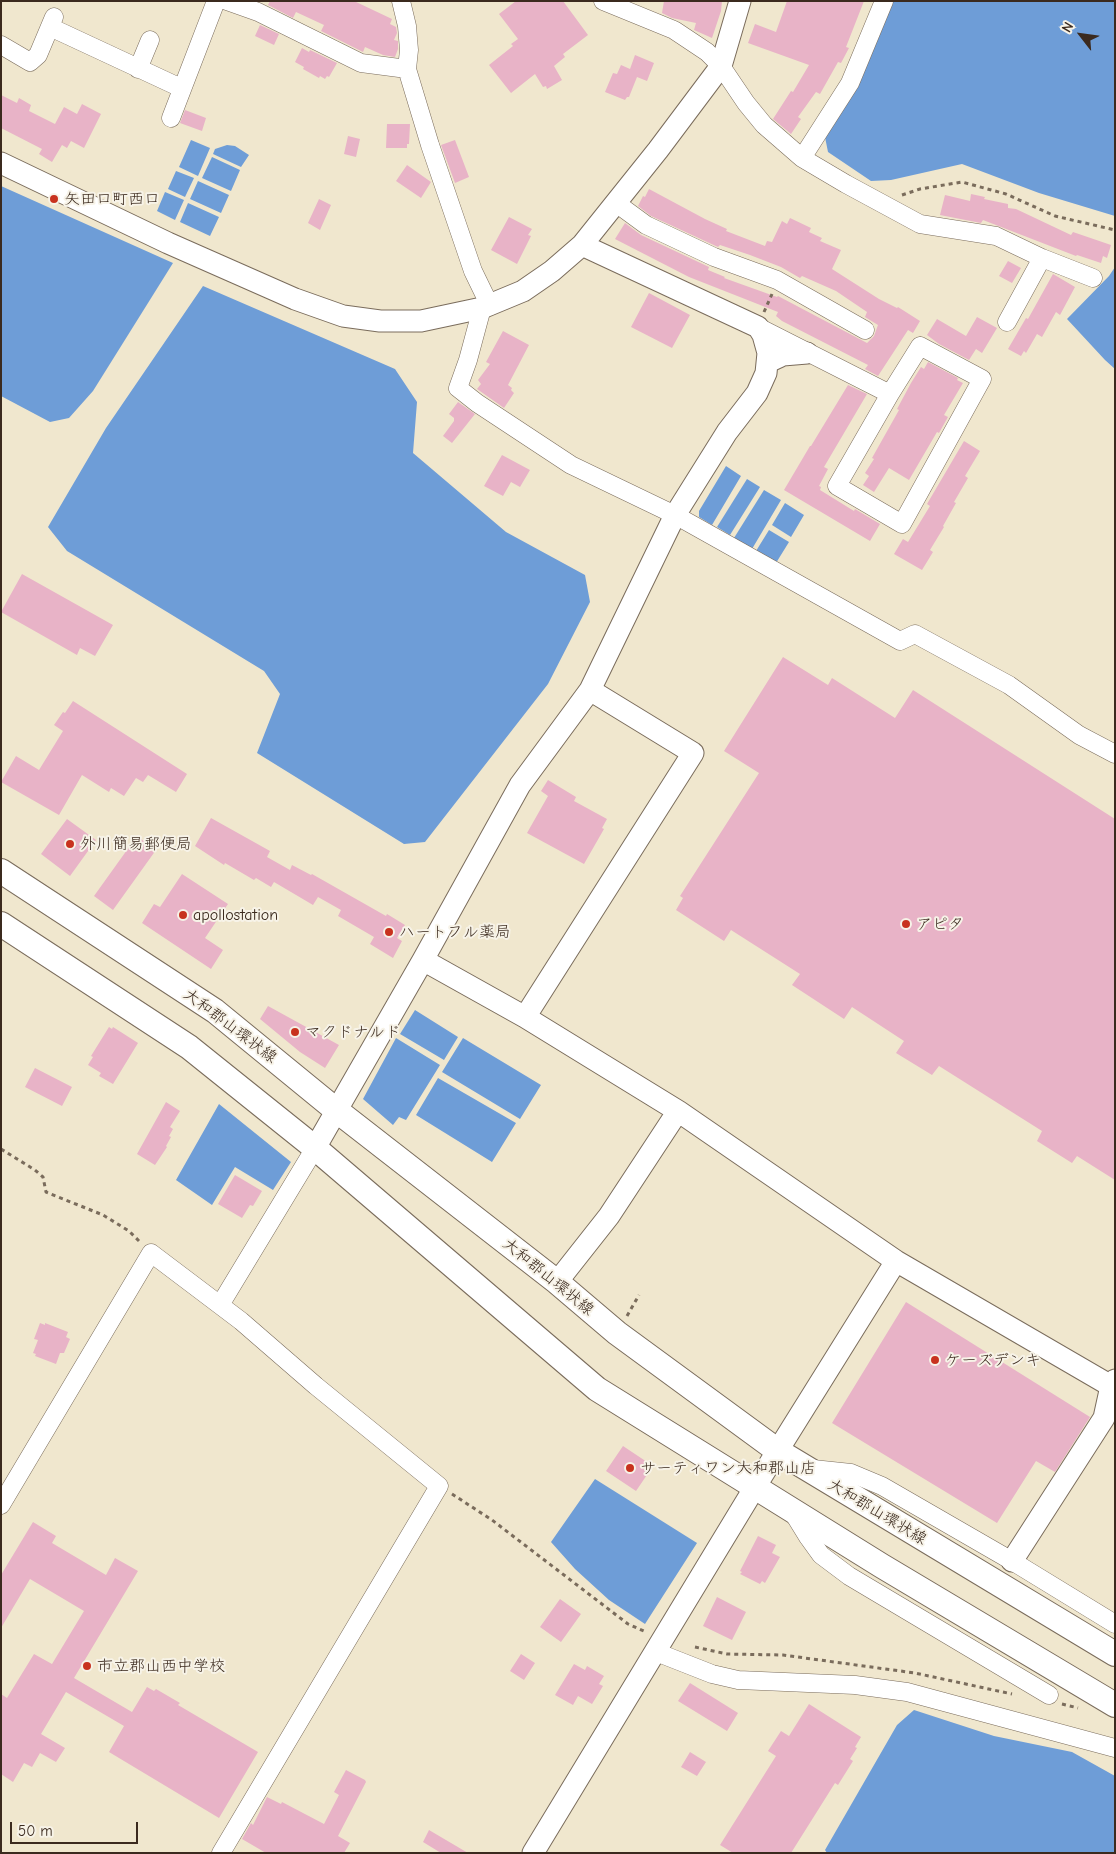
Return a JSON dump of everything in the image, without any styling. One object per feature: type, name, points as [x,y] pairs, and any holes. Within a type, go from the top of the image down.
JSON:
[{"type":"main road","name":"大和郡山環状線","points":[[1,871],[215,1011],[336,1110],[557,1282],[617,1333],[778,1451],[1115,1654]]},
{"type":"main road","points":[[1,924],[189,1047],[315,1148],[597,1389],[791,1510],[1115,1705]]},
{"type":"street","points":[[171,118],[216,1]]},
{"type":"street","points":[[227,1],[260,7],[361,63],[406,69]]},
{"type":"street","points":[[401,1],[407,26],[409,50],[406,69],[486,307],[458,388],[571,466],[675,516],[900,641],[915,634],[1009,685],[1079,735],[1115,754]]},
{"type":"street","points":[[603,1],[626,6],[674,30],[707,52],[721,66],[746,103],[764,124],[802,158],[920,224],[996,236],[1042,258],[1093,278]]},
{"type":"street","points":[[1,163],[168,243],[295,299],[344,316],[380,321],[421,320],[486,307],[523,291],[552,272],[582,245],[658,150],[721,66],[740,1]]},
{"type":"street","points":[[802,158],[850,83],[884,1]]},
{"type":"street","points":[[1,45],[30,62],[38,55],[52,22],[138,69],[181,88]]},
{"type":"street","points":[[138,69],[150,40]]},
{"type":"street","points":[[616,203],[646,225],[714,258],[777,280],[865,330]]},
{"type":"street","points":[[582,245],[758,328],[890,394]]},
{"type":"street","points":[[1007,322],[1042,258]]},
{"type":"street","points":[[220,1305],[315,1148],[423,960],[520,785],[590,690],[675,516],[727,432],[760,389],[768,362],[766,344],[758,328]]},
{"type":"street","points":[[920,346],[982,379],[902,524],[837,486],[890,394],[920,346]]},
{"type":"street","points":[[768,362],[783,355],[807,353]]},
{"type":"street","points":[[525,1017],[693,753],[590,690]]},
{"type":"street","points":[[423,960],[525,1017],[678,1112],[896,1261],[1113,1383],[1104,1418],[1012,1561]]},
{"type":"street","points":[[557,1282],[609,1216],[678,1112]]},
{"type":"street","points":[[1,1505],[151,1253],[241,1321],[316,1386],[439,1486],[229,1850]]},
{"type":"street","points":[[533,1853],[755,1487],[896,1261]]},
{"type":"street","points":[[805,1468],[851,1473],[882,1486],[1012,1561],[1115,1624]]},
{"type":"street","points":[[791,1510],[821,1555],[849,1576],[1049,1695]]},
{"type":"street","points":[[660,1646],[712,1674],[738,1680],[855,1685],[907,1692],[1115,1748]]},
{"type":"path","points":[[880,202],[920,189],[962,182],[1006,194],[1055,216],[1099,228],[1115,230]]},
{"type":"path","points":[[758,328],[777,280]]},
{"type":"path","points":[[1,1150],[43,1176],[46,1192],[102,1215],[129,1231],[151,1253]]},
{"type":"path","points":[[439,1486],[492,1520],[628,1624],[660,1646],[728,1654],[783,1655],[915,1673],[995,1690]]},
{"type":"water","points":[[893,1],[1115,1],[1115,216],[1039,193],[962,164],[891,180],[871,181],[828,152],[825,137],[856,82]]},
{"type":"water","points":[[191,140],[210,148],[198,176],[179,167]]},
{"type":"water","points":[[227,145],[235,146],[249,155],[241,167],[213,154],[215,149]]},
{"type":"water","points":[[212,157],[240,170],[231,191],[202,178]]},
{"type":"water","points":[[176,171],[194,178],[185,197],[168,189]]},
{"type":"water","points":[[198,181],[229,195],[221,213],[190,199]]},
{"type":"water","points":[[1,186],[173,263],[93,391],[69,418],[50,422],[1,396]]},
{"type":"water","points":[[165,192],[184,200],[175,220],[157,211]]},
{"type":"water","points":[[188,203],[219,217],[210,236],[180,222]]},
{"type":"water","points":[[1115,267],[1115,369],[1067,319],[1109,276]]},
{"type":"water","points":[[203,286],[395,369],[417,402],[413,453],[506,532],[585,575],[590,602],[548,684],[425,842],[404,844],[257,753],[280,694],[264,671],[67,551],[48,527],[106,428]]},
{"type":"water","points":[[726,466],[741,476],[712,525],[699,517],[699,511]]},
{"type":"water","points":[[747,479],[760,487],[730,535],[717,527]]},
{"type":"water","points":[[764,490],[781,500],[752,549],[734,538]]},
{"type":"water","points":[[785,503],[804,515],[791,537],[772,525]]},
{"type":"water","points":[[769,530],[789,542],[776,563],[756,551]]},
{"type":"water","points":[[415,1010],[458,1037],[444,1060],[400,1034]]},
{"type":"water","points":[[396,1038],[440,1065],[406,1120],[399,1117],[393,1125],[363,1099]]},
{"type":"water","points":[[463,1038],[541,1085],[520,1119],[442,1072]]},
{"type":"water","points":[[438,1078],[516,1123],[492,1162],[416,1115]]},
{"type":"water","points":[[219,1104],[291,1162],[273,1190],[235,1167],[212,1205],[176,1180]]},
{"type":"water","points":[[595,1479],[697,1543],[645,1624],[609,1600],[575,1569],[551,1542]]},
{"type":"water","points":[[914,1710],[994,1736],[1072,1752],[1115,1776],[1115,1853],[827,1853],[825,1850],[897,1725]]},
{"type":"building","points":[[270,1],[354,1],[392,19],[390,24],[396,27],[397,33],[394,40],[398,41],[395,57],[383,55],[365,47],[363,52],[321,31],[324,25],[296,12],[293,18],[268,5]]},
{"type":"building","points":[[516,1],[563,1],[588,35],[563,54],[565,57],[554,66],[562,80],[547,89],[546,86],[543,87],[535,74],[511,93],[489,65],[513,46],[511,44],[518,39],[499,14]]},
{"type":"building","points":[[664,1],[722,1],[721,11],[712,38],[694,30],[696,23],[672,18],[662,13]]},
{"type":"building","points":[[787,1],[864,1],[846,47],[849,48],[841,63],[838,62],[820,94],[816,92],[798,117],[801,119],[791,134],[773,119],[791,91],[793,92],[809,65],[748,43],[755,24],[776,32]]},
{"type":"building","points":[[260,25],[279,34],[274,45],[255,36]]},
{"type":"building","points":[[302,48],[337,63],[329,77],[327,76],[325,79],[320,76],[319,78],[295,62]]},
{"type":"building","points":[[635,55],[654,63],[647,81],[637,77],[629,97],[625,100],[605,92],[613,73],[617,74],[621,65],[630,69]]},
{"type":"building","points":[[1,95],[17,103],[19,98],[31,105],[29,111],[55,124],[64,107],[77,114],[82,104],[101,114],[84,148],[71,141],[67,148],[62,145],[52,162],[39,154],[42,149],[1,128]]},
{"type":"building","points":[[185,110],[206,118],[202,131],[180,123]]},
{"type":"building","points":[[387,124],[410,124],[407,148],[386,148]]},
{"type":"building","points":[[348,136],[360,139],[356,157],[344,154]]},
{"type":"building","points":[[455,140],[469,177],[455,183],[441,145]]},
{"type":"building","points":[[407,165],[431,182],[421,198],[396,181]]},
{"type":"building","points":[[649,189],[727,229],[726,231],[765,246],[767,241],[772,242],[782,221],[787,224],[790,218],[811,228],[809,232],[822,238],[820,241],[841,250],[832,269],[879,299],[898,307],[920,321],[913,333],[908,330],[878,376],[865,369],[868,365],[782,321],[776,316],[778,312],[689,277],[615,239],[625,223],[641,235],[709,267],[708,270],[724,278],[778,296],[867,343],[874,336],[878,325],[865,317],[867,312],[836,291],[802,276],[800,278],[781,267],[750,255],[720,245],[718,247],[651,216],[638,206]]},
{"type":"building","points":[[971,194],[1008,204],[1008,208],[1016,209],[1071,235],[1073,232],[1111,245],[1107,258],[1103,256],[1101,263],[1076,256],[983,220],[981,223],[940,215],[945,195],[970,201]]},
{"type":"building","points":[[319,199],[331,205],[320,230],[308,223]]},
{"type":"building","points":[[509,217],[532,229],[528,235],[531,236],[517,264],[491,250]]},
{"type":"building","points":[[1008,261],[1021,268],[1012,283],[999,276]]},
{"type":"building","points":[[1053,274],[1075,287],[1060,315],[1056,312],[1042,337],[1037,334],[1026,353],[1024,351],[1021,356],[1008,349],[1026,318],[1028,319]]},
{"type":"building","points":[[649,293],[690,315],[672,348],[631,327]]},
{"type":"building","points":[[977,317],[997,328],[982,353],[976,349],[969,360],[939,344],[927,335],[937,319],[966,336]]},
{"type":"building","points":[[503,331],[529,345],[508,385],[514,393],[504,408],[477,389],[481,384],[478,380],[490,364],[486,362]]},
{"type":"building","points":[[928,362],[958,378],[957,380],[963,383],[944,415],[948,417],[909,480],[889,468],[874,492],[863,485],[869,476],[865,473],[874,459],[872,458],[899,410],[897,409],[911,383],[921,367],[924,369]]},
{"type":"building","points":[[848,385],[867,394],[824,467],[828,469],[819,486],[821,487],[820,490],[854,511],[855,509],[880,524],[870,541],[784,490]]},
{"type":"building","points":[[458,402],[475,414],[452,443],[443,436],[454,421],[454,418],[449,414]]},
{"type":"building","points":[[964,441],[980,451],[965,476],[968,478],[954,502],[956,503],[944,527],[930,550],[933,552],[922,570],[894,554],[903,539],[908,542],[930,506],[927,504]]},
{"type":"building","points":[[502,455],[530,470],[520,487],[511,482],[503,496],[484,486]]},
{"type":"building","points":[[22,574],[113,625],[95,656],[80,648],[77,655],[1,612]]},
{"type":"building","name":"アピタ","points":[[783,657],[828,685],[832,678],[895,718],[913,690],[1115,819],[1115,1180],[1077,1156],[1072,1163],[1037,1141],[1042,1131],[939,1066],[932,1075],[896,1053],[904,1041],[852,1007],[844,1019],[792,985],[800,974],[731,930],[724,941],[676,910],[683,898],[680,896],[759,773],[724,751]]},
{"type":"building","points":[[73,701],[187,774],[176,792],[148,775],[143,782],[136,778],[124,796],[111,788],[109,792],[82,775],[59,815],[1,782],[16,756],[39,770],[63,731],[54,725]]},
{"type":"building","points":[[548,780],[576,797],[574,801],[607,819],[602,828],[604,829],[584,864],[527,833],[548,796],[541,791]]},
{"type":"building","points":[[211,818],[270,851],[267,857],[290,870],[292,865],[312,874],[405,925],[397,938],[402,941],[393,958],[370,944],[374,937],[338,916],[341,910],[318,897],[313,905],[274,882],[271,887],[256,878],[254,880],[225,863],[224,865],[195,846]]},
{"type":"building","points":[[67,819],[96,840],[70,876],[41,854]]},
{"type":"building","points":[[137,836],[156,850],[113,910],[94,896]]},
{"type":"building","points":[[182,874],[228,904],[205,938],[223,950],[211,969],[142,923],[154,904],[160,907]]},
{"type":"building","name":"マクドナルド","points":[[268,1006],[339,1045],[325,1068],[300,1052],[260,1019]]},
{"type":"building","points":[[109,1027],[112,1029],[113,1027],[138,1043],[113,1084],[99,1076],[101,1073],[88,1065],[93,1057],[91,1056]]},
{"type":"building","points":[[35,1068],[72,1087],[62,1106],[25,1087]]},
{"type":"building","points":[[166,1102],[180,1111],[170,1127],[173,1129],[169,1136],[171,1137],[167,1147],[155,1165],[137,1154]]},
{"type":"building","points":[[235,1175],[262,1191],[253,1206],[250,1205],[242,1218],[218,1204]]},
{"type":"building","name":"ケーズデンキ","points":[[906,1302],[1090,1417],[1055,1472],[1036,1461],[997,1523],[832,1423]]},
{"type":"building","points":[[40,1323],[45,1325],[45,1323],[68,1332],[66,1337],[70,1339],[64,1353],[60,1353],[56,1364],[35,1356],[36,1354],[33,1353],[38,1340],[34,1339]]},
{"type":"building","name":"サーティワン大和郡山店","points":[[623,1446],[653,1466],[636,1491],[606,1471]]},
{"type":"building","points":[[33,1522],[56,1536],[52,1543],[106,1575],[115,1558],[138,1571],[74,1678],[132,1712],[147,1687],[154,1691],[156,1689],[180,1703],[178,1705],[258,1752],[219,1818],[109,1752],[124,1726],[66,1692],[41,1734],[65,1748],[56,1762],[40,1753],[32,1767],[24,1763],[13,1782],[1,1774],[1,1694],[7,1698],[34,1654],[52,1664],[84,1611],[30,1579],[1,1628],[1,1575]]},
{"type":"building","points":[[758,1536],[776,1545],[772,1553],[780,1557],[765,1583],[762,1581],[760,1584],[740,1574]]},
{"type":"building","points":[[717,1597],[746,1612],[732,1640],[703,1626]]},
{"type":"building","points":[[560,1599],[581,1614],[561,1642],[540,1627]]},
{"type":"building","points":[[521,1654],[535,1663],[524,1680],[510,1671]]},
{"type":"building","points":[[574,1664],[585,1670],[587,1666],[604,1676],[599,1684],[603,1686],[592,1704],[578,1696],[573,1705],[555,1695]]},
{"type":"building","points":[[690,1683],[738,1713],[727,1731],[678,1701]]},
{"type":"building","points":[[809,1704],[861,1737],[850,1759],[853,1761],[838,1785],[835,1783],[791,1853],[733,1853],[720,1845],[776,1756],[768,1751],[781,1731],[789,1736]]},
{"type":"building","points":[[690,1752],[706,1762],[697,1776],[681,1767]]},
{"type":"building","points":[[346,1770],[366,1782],[338,1836],[350,1843],[344,1853],[266,1853],[242,1839],[251,1823],[253,1825],[267,1797],[281,1804],[282,1802],[324,1824],[339,1795],[334,1792]]},
{"type":"building","points":[[429,1830],[468,1853],[441,1853],[423,1842]]},
{"type":"place","name":"矢田口町西口","points":[[54,199]]},
{"type":"place","name":"外川簡易郵便局","points":[[70,844]]},
{"type":"place","name":"apollostation","points":[[183,915]]},
{"type":"place","name":"アピタ","points":[[906,924]]},
{"type":"place","name":"ハートフル薬局","points":[[389,932]]},
{"type":"place","name":"マクドナルド","points":[[295,1032]]},
{"type":"place","name":"ケーズデンキ","points":[[935,1360]]},
{"type":"place","name":"サーティワン大和郡山店","points":[[630,1468]]},
{"type":"place","name":"市立郡山西中学校","points":[[87,1666]]}]
